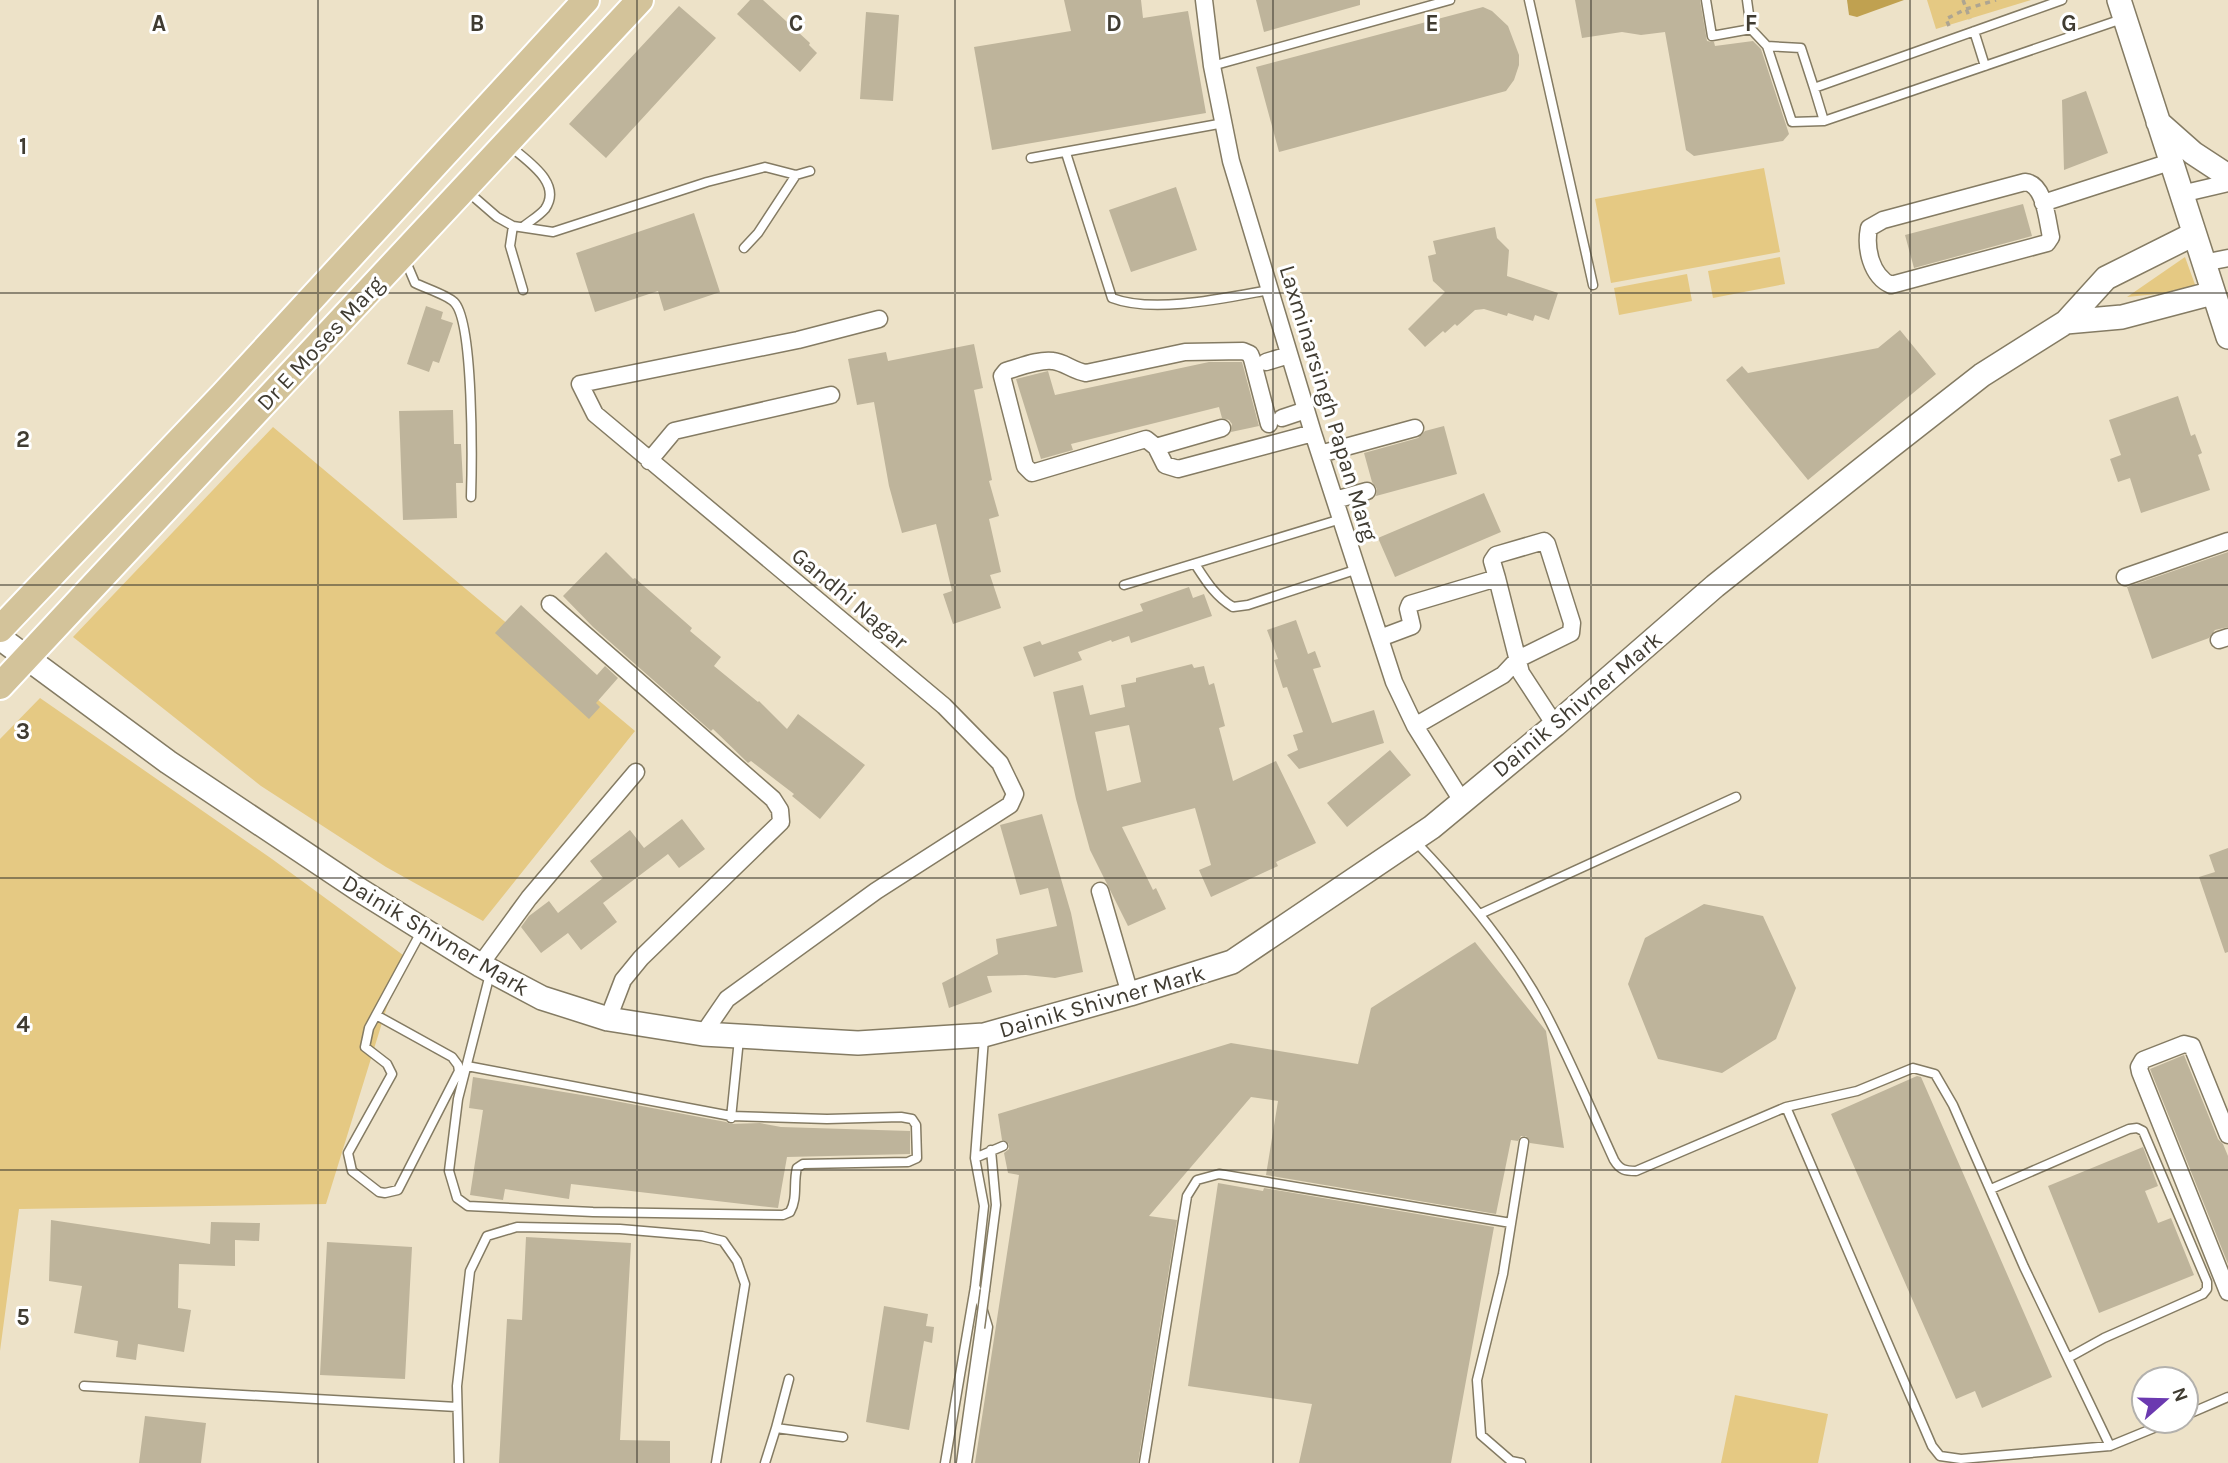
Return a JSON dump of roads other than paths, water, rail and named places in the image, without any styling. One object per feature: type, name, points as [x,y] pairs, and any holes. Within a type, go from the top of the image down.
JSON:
[{"type":"main road","name":"Dr E Moses Marg","points":[[0,629],[223,395],[585,0]]},
{"type":"main road","points":[[585,0],[612,30]]},
{"type":"main road","name":"Dr E Moses Marg","points":[[0,686],[640,0]]},
{"type":"main road","points":[[2122,9],[2228,337]]},
{"type":"main road","points":[[2158,122],[2193,153],[2228,176]]},
{"type":"main road","points":[[2066,322],[2106,278],[2194,234]]},
{"type":"main road","points":[[2066,322],[2122,317],[2213,293]]},
{"type":"main road","name":"Dainik Shivner Mark","points":[[0,638],[168,762],[423,929],[486,968],[542,998],[608,1019],[703,1034],[858,1043],[984,1035],[1232,962],[1414,841],[1555,725],[1715,586],[1982,375],[2066,322]]},
{"type":"main road","points":[[223,395],[248,420]]},
{"type":"street","name":"Laxminarsingh Papan Marg","points":[[1204,0],[1212,65],[1231,161],[1313,433],[1394,682],[1415,726],[1462,801]]},
{"type":"street","points":[[2043,203],[2171,162]]},
{"type":"street","points":[[2025,182],[2033,182],[2039,188],[2043,203],[2051,237],[2047,243],[1891,285],[1881,280],[1876,273],[1866,240],[1869,228],[1883,220],[2025,182]]},
{"type":"street","points":[[2181,194],[2228,183]]},
{"type":"street","points":[[2203,263],[2228,258]]},
{"type":"street","name":"Gandhi Nagar","points":[[703,1034],[727,999],[876,891],[1010,805],[1015,794],[1000,763],[944,706],[595,414],[580,384],[798,340],[879,319]]},
{"type":"street","points":[[1306,410],[1276,421],[1252,359],[1243,351],[1185,352],[1086,373],[1073,371],[1053,361],[1003,373],[1025,466],[1029,472],[1037,472],[1146,439],[1156,447],[1165,465],[1178,469],[1313,433]]},
{"type":"street","points":[[1266,362],[1289,355]]},
{"type":"street","points":[[649,461],[674,431],[831,395]]},
{"type":"street","points":[[1156,447],[1222,428]]},
{"type":"street","points":[[1320,454],[1415,428]]},
{"type":"street","points":[[1335,500],[1367,491]]},
{"type":"street","points":[[1415,726],[1503,675],[1518,659],[1571,633],[1572,623],[1547,544],[1540,540],[1496,555],[1492,561],[1518,659],[1521,673],[1555,725]]},
{"type":"street","points":[[2125,577],[2228,541]]},
{"type":"street","points":[[1380,638],[1412,626],[1408,609],[1410,604],[1497,578]]},
{"type":"street","points":[[550,604],[773,799],[780,810],[781,822],[641,958],[623,980],[608,1019]]},
{"type":"street","points":[[486,968],[529,898],[636,772]]},
{"type":"street","points":[[1100,891],[1130,994]]},
{"type":"street","points":[[2228,1135],[2192,1046],[2184,1044],[2140,1063],[2140,1072],[2228,1292]]},
{"type":"lane","points":[[1212,65],[1450,0]]},
{"type":"lane","points":[[1529,0],[1594,285]]},
{"type":"lane","points":[[1706,0],[1712,36],[1751,29]]},
{"type":"lane","points":[[1747,0],[1751,29],[1767,46],[1792,122],[1824,121],[1985,66],[2122,9]]},
{"type":"lane","points":[[1814,88],[2062,0]]},
{"type":"lane","points":[[1974,31],[1985,66]]},
{"type":"lane","points":[[1767,46],[1801,48],[1824,121]]},
{"type":"lane","points":[[1031,158],[1224,123]]},
{"type":"lane","points":[[507,144],[538,171],[550,188],[550,199],[543,211],[523,227]]},
{"type":"lane","points":[[1066,153],[1112,298],[1128,304],[1164,304],[1224,299],[1269,290]]},
{"type":"lane","points":[[465,190],[497,217],[513,226],[553,232],[707,182],[765,167],[796,175],[810,172]]},
{"type":"lane","points":[[744,248],[758,233],[796,175]]},
{"type":"lane","points":[[513,226],[510,246],[523,290]]},
{"type":"lane","points":[[403,255],[415,283],[455,302],[464,321],[472,425],[471,496]]},
{"type":"lane","points":[[1124,585],[1342,519]]},
{"type":"lane","points":[[1195,564],[1221,600],[1233,607],[1248,605],[1358,569]]},
{"type":"lane","points":[[1480,914],[1736,797]]},
{"type":"lane","points":[[1414,841],[1459,887],[1480,914],[1543,1009],[1619,1168],[1625,1171],[1636,1171],[1786,1107],[1857,1091],[1913,1069],[1935,1074],[1953,1105],[2024,1267],[2110,1446]]},
{"type":"lane","points":[[376,1015],[453,1057],[459,1071],[398,1190],[385,1193],[379,1192],[352,1171],[348,1153],[391,1074],[387,1064],[365,1046],[369,1028],[376,1015],[423,929]]},
{"type":"lane","points":[[467,1066],[731,1117],[912,1119],[916,1125],[917,1158],[908,1162],[803,1164],[797,1168],[796,1202],[790,1212],[783,1215],[593,1212],[468,1206],[457,1198],[449,1171],[458,1099],[486,968]]},
{"type":"lane","points":[[945,1463],[975,1287],[984,1206],[975,1158],[984,1035]]},
{"type":"lane","points":[[731,1117],[739,1036]]},
{"type":"lane","points":[[1786,1107],[1932,1446],[1940,1455],[1961,1459],[2110,1446],[2137,1435]]},
{"type":"lane","points":[[1991,1189],[2129,1129],[2137,1128],[2143,1131],[2207,1282],[2207,1289],[2203,1294],[2105,1338],[2068,1358]]},
{"type":"lane","points":[[1521,1463],[1511,1461],[1481,1435],[1477,1381],[1503,1274],[1524,1142]]},
{"type":"lane","points":[[975,1158],[1003,1146]]},
{"type":"lane","points":[[961,1463],[996,1205],[991,1150]]},
{"type":"lane","points":[[1144,1463],[1187,1196],[1197,1180],[1219,1174],[1511,1223]]},
{"type":"lane","points":[[722,1213],[723,1203]]},
{"type":"lane","points":[[459,1463],[457,1386],[470,1271],[487,1236],[517,1227],[620,1229],[702,1236],[723,1241],[737,1261],[745,1284],[716,1463]]},
{"type":"lane","points":[[967,1463],[988,1327],[975,1287]]},
{"type":"lane","points":[[765,1463],[789,1379]]},
{"type":"lane","points":[[84,1386],[457,1407]]},
{"type":"lane","points":[[2200,1409],[2228,1397]]},
{"type":"lane","points":[[776,1428],[843,1437]]}]
